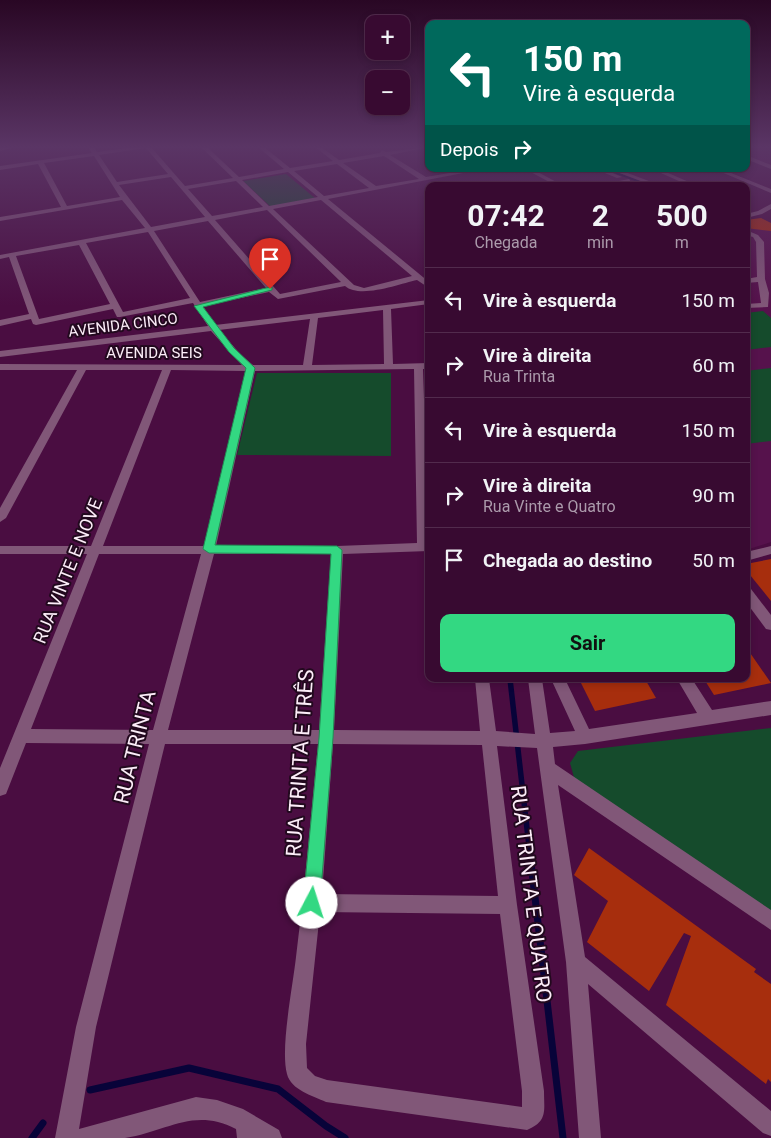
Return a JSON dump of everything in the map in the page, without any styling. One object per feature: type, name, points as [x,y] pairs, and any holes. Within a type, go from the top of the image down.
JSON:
[{"type":"street","points":[[61,200],[65,208]]},
{"type":"street","points":[[0,218],[112,200]]},
{"type":"street","points":[[126,200],[150,230],[214,328],[250,368]]},
{"type":"street","points":[[195,200],[278,298],[346,283]]},
{"type":"street","points":[[260,200],[346,283],[358,290],[418,277]]},
{"type":"street","points":[[0,257],[311,200]]},
{"type":"street","points":[[325,200],[425,283]]},
{"type":"street","points":[[754,206],[771,205]]},
{"type":"street","points":[[750,215],[760,213],[771,205]]},
{"type":"street","points":[[750,234],[760,239],[760,279],[768,294],[765,305],[750,306]]},
{"type":"street","points":[[82,243],[120,315],[270,289]]},
{"type":"street","points":[[12,255],[34,320]]},
{"type":"street","points":[[750,280],[760,279]]},
{"type":"street","name":"AVENIDA CINCO","points":[[0,354],[425,303]]},
{"type":"street","points":[[0,323],[34,320],[114,306]]},
{"type":"street","points":[[386,308],[389,366]]},
{"type":"street","points":[[307,367],[314,316]]},
{"type":"street","points":[[423,366],[425,487]]},
{"type":"street","name":"AVENIDA SEIS","points":[[0,367],[250,368],[423,366]]},
{"type":"street","points":[[0,518],[82,367]]},
{"type":"street","name":"RUA VINTE E NOVE","points":[[0,788],[168,367]]},
{"type":"street","name":"RUA TRINTA","points":[[66,1138],[86,1027],[159,736],[209,549],[250,368]]},
{"type":"street","points":[[0,550],[337,550],[425,548]]},
{"type":"street","name":"RUA TRINTA E TRÊS","points":[[337,550],[326,738],[312,903],[296,1044],[297,1073],[308,1083],[326,1091],[527,1119],[533,1115]]},
{"type":"street","points":[[750,556],[771,550]]},
{"type":"street","points":[[750,597],[771,625]]},
{"type":"street","name":"RUA TRINTA E QUATRO","points":[[483,682],[496,738],[508,905],[533,1092],[533,1115]]},
{"type":"street","points":[[535,682],[539,741],[549,769],[576,962],[590,1138]]},
{"type":"street","points":[[559,682],[585,737]]},
{"type":"street","points":[[686,682],[708,717]]},
{"type":"street","points":[[21,736],[496,738],[539,741],[585,737],[771,708]]},
{"type":"street","points":[[549,769],[771,921]]},
{"type":"street","points":[[312,903],[508,905]]},
{"type":"street","points":[[576,962],[771,1125]]},
{"type":"street","points":[[83,1138],[196,1108],[212,1108],[248,1130],[271,1138]]},
{"type":"shaded area","points":[[750,226],[771,229],[771,542],[750,549]]},
{"type":"green space","points":[[264,200],[310,200],[271,207]]},
{"type":"green space","points":[[763,311],[771,318],[771,347],[750,350],[750,313]]},
{"type":"green space","points":[[771,368],[771,441],[750,444],[750,371]]},
{"type":"green space","points":[[257,373],[391,373],[391,456],[237,455]]},
{"type":"green space","points":[[771,728],[771,912],[575,781],[570,763],[578,751]]},
{"type":"building","points":[[761,218],[771,223],[771,231],[750,228],[750,219]]},
{"type":"building","points":[[771,559],[771,601],[750,575],[750,563]]},
{"type":"building","points":[[750,653],[771,683],[714,695],[706,682],[750,682]]},
{"type":"building","points":[[647,682],[656,698],[595,711],[581,683]]},
{"type":"building","points":[[589,848],[756,969],[754,972],[771,984],[771,1082],[768,1079],[766,1084],[666,1005],[691,936],[684,933],[649,991],[587,942],[608,901],[574,875]]},
{"type":"waterway","points":[[510,682],[531,864]]},
{"type":"waterway","points":[[531,863],[563,1138]]},
{"type":"waterway","points":[[90,1090],[189,1068],[278,1089],[326,1126],[345,1138]]},
{"type":"waterway","points":[[32,1138],[43,1123]]},
{"type":"route","points":[[270,289],[198,306],[232,350],[250,368],[209,549],[337,550],[326,738],[312,903]]}]
